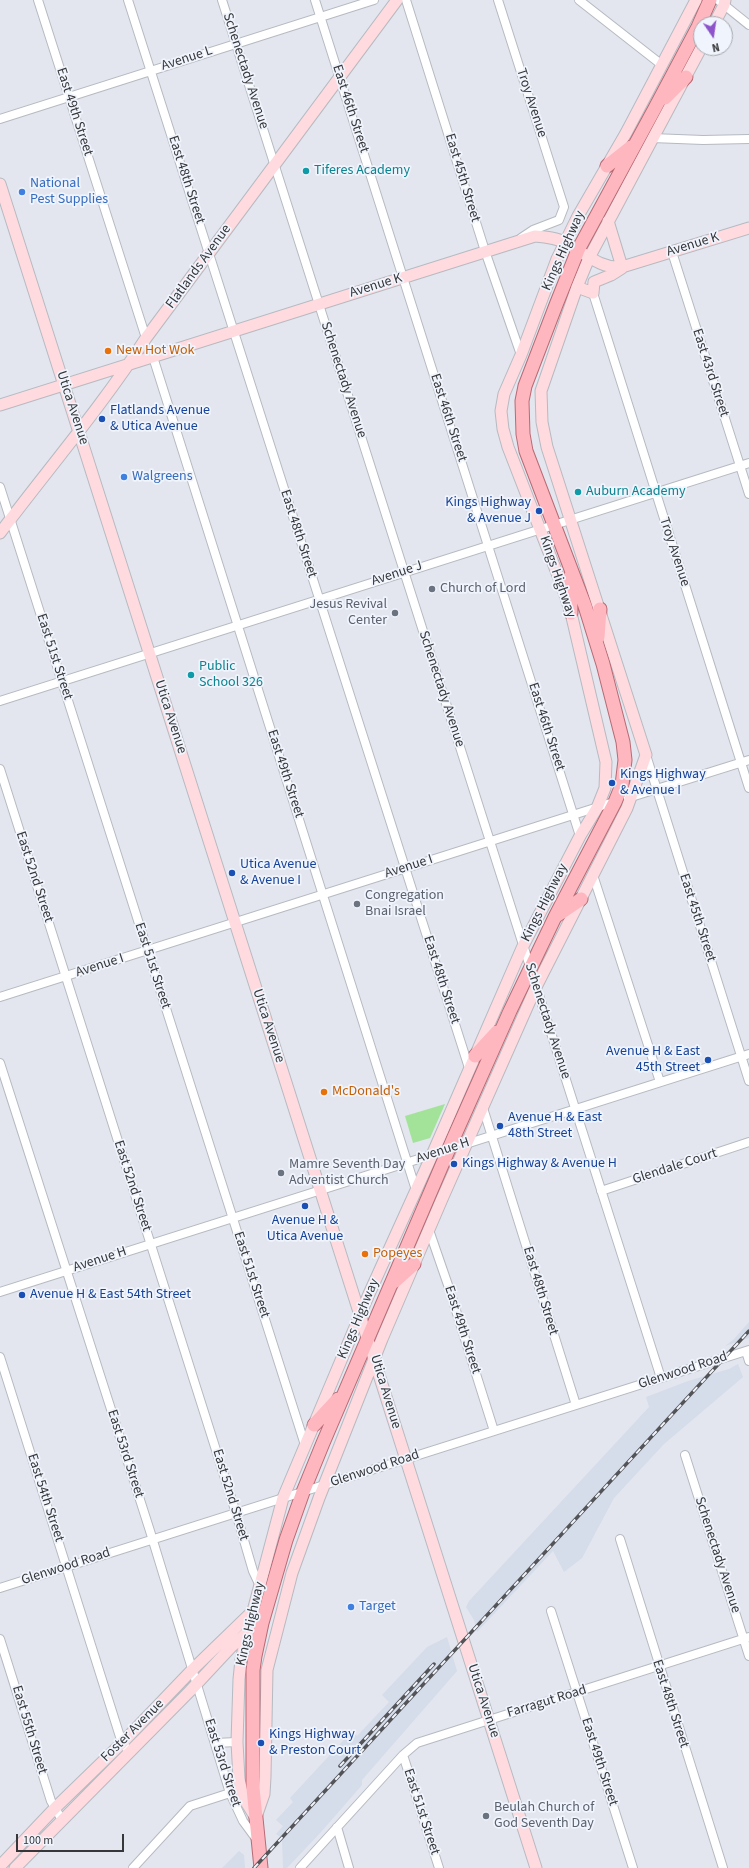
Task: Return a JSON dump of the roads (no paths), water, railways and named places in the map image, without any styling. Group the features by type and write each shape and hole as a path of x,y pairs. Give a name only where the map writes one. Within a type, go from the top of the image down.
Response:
{"main road":[{"name":"Kings Highway","path":"261,1868 253,1788 253,1670 262,1623 286,1540 303,1492 367,1338 505,1023 555,917 615,802 622,785 625,760 624,748 598,646 585,606 526,451 522,434 522,401 530,373 578,250 698,27 710,0"},
{"path":"655,108 686,77"},
{"path":"607,166 634,145"},
{"path":"570,567 571,613"},
{"path":"598,646 600,609"},
{"path":"555,917 580,899"},
{"path":"475,1056 505,1023"},
{"path":"391,1285 414,1264"},
{"path":"314,1425 345,1391"}],"street":[{"name":"East 49th Street","path":"38,0 146,338"},
{"name":"East 48th Street","path":"128,0 469,1068"},
{"name":"Schenectady Avenue","path":"222,0 661,1378"},
{"name":"East 46th Street","path":"315,0 580,836"},
{"name":"Avenue L","path":"0,119 374,0"},
{"name":"Flatlands Avenue","path":"0,533 78,430 101,403 146,338 397,0"},
{"name":"East 45th Street","path":"406,0 485,251 521,355"},
{"name":"Troy Avenue","path":"498,0 564,207 559,220 533,230 514,242"},
{"path":"580,0 662,65"},
{"name":"Kings Highway","path":"256,1818 242,1797 238,1768 237,1742 239,1679 241,1660 283,1498 360,1315 432,1155 523,946 580,836 597,808 605,788 606,762 571,613 508,447 503,429 501,411 504,394 521,355 557,259 565,242 696,0"},
{"path":"717,16 722,2 749,24"},
{"name":"Kings Highway","path":"256,1818 264,1794 267,1670 292,1573 324,1485 414,1264 536,987 632,796 646,755 548,447 542,422 541,391 577,287 589,258 697,56"},
{"path":"652,138 703,140 749,139"},
{"name":"Utica Avenue","path":"0,184 536,1868"},
{"path":"577,287 592,293 594,282 611,275 622,267 608,221"},
{"name":"Avenue K","path":"0,405 535,236 565,242 589,258 612,268 622,267 749,228"},
{"name":"East 43rd Street","path":"672,252 749,494"},
{"name":"Troy Avenue","path":"592,293 655,492 745,761 749,788"},
{"name":"East 49th Street","path":"152,358 238,625 416,1190"},
{"name":"Avenue J","path":"0,701 749,463"},
{"name":"East 51st Street","path":"0,487 305,1445"},
{"name":"East 45th Street","path":"646,755 745,1055 749,1081"},
{"name":"Avenue I","path":"0,997 745,761"},
{"name":"East 52nd Street","path":"0,770 236,1513 253,1572 268,1600"},
{"path":"593,875 660,1082"},
{"name":"Avenue H","path":"0,1292 745,1055"},
{"name":"East 53rd Street","path":"0,1063 152,1540 230,1794 243,1821 258,1841"},
{"name":"East 48th Street","path":"483,1108 576,1405"},
{"name":"Glendale Court","path":"601,1191 749,1142"},
{"name":"East 49th Street","path":"429,1230 494,1431"},
{"path":"747,1350 749,1361"},
{"name":"Glenwood Road","path":"0,1588 747,1350"},
{"name":"East 54th Street","path":"0,1356 122,1744 130,1752"},
{"name":"Schenectady Avenue","path":"685,1455 746,1638 749,1656"},
{"name":"East 48th Street","path":"620,1539 723,1868"},
{"name":"Foster Avenue","path":"0,1866 55,1808 122,1744 192,1670 253,1611 268,1600"},
{"name":"East 49th Street","path":"551,1611 633,1868"},
{"name":"Foster Avenue","path":"15,1868 197,1684 232,1646 262,1623"},
{"name":"Farragut Road","path":"300,1868 403,1755 417,1743 746,1638"},
{"name":"East 55th Street","path":"0,1639 55,1808 62,1820"},
{"path":"215,1743 237,1742"},
{"name":"East 51st Street","path":"403,1755 439,1868"},
{"path":"133,1868 190,1806 230,1794"},
{"path":"336,1827 349,1868"}],"railway":[{"path":"254,1868 749,1331"},
{"path":"340,1766 434,1664"}],"place":[{"name":"Tiferes Academy","path":"306,171"},
{"name":"National Pest Supplies","path":"22,192"},
{"name":"New Hot Wok","path":"108,351"},
{"name":"Flatlands Avenue & Utica Avenue","path":"102,419"},
{"name":"Walgreens","path":"124,477"},
{"name":"Auburn Academy","path":"578,492"},
{"name":"Kings Highway & Avenue J","path":"539,511"},
{"name":"Church of Lord","path":"432,589"},
{"name":"Jesus Revival Center","path":"395,613"},
{"name":"Public School 326","path":"191,675"},
{"name":"Kings Highway & Avenue I","path":"612,783"},
{"name":"Utica Avenue & Avenue I","path":"232,873"},
{"name":"Congregation Bnai Israel","path":"357,904"},
{"name":"Avenue H & East 45th Street","path":"708,1060"},
{"name":"McDonald's","path":"324,1092"},
{"name":"Avenue H & East 48th Street","path":"500,1126"},
{"name":"Kings Highway & Avenue H","path":"454,1164"},
{"name":"Mamre Seventh Day Adventist Church","path":"281,1173"},
{"name":"Avenue H & Utica Avenue","path":"305,1206"},
{"name":"Popeyes","path":"365,1254"},
{"name":"Avenue H & East 54th Street","path":"22,1295"},
{"name":"Target","path":"351,1607"},
{"name":"Kings Highway & Preston Court","path":"261,1743"},
{"name":"Beulah Church of God Seventh Day","path":"486,1816"}]}
